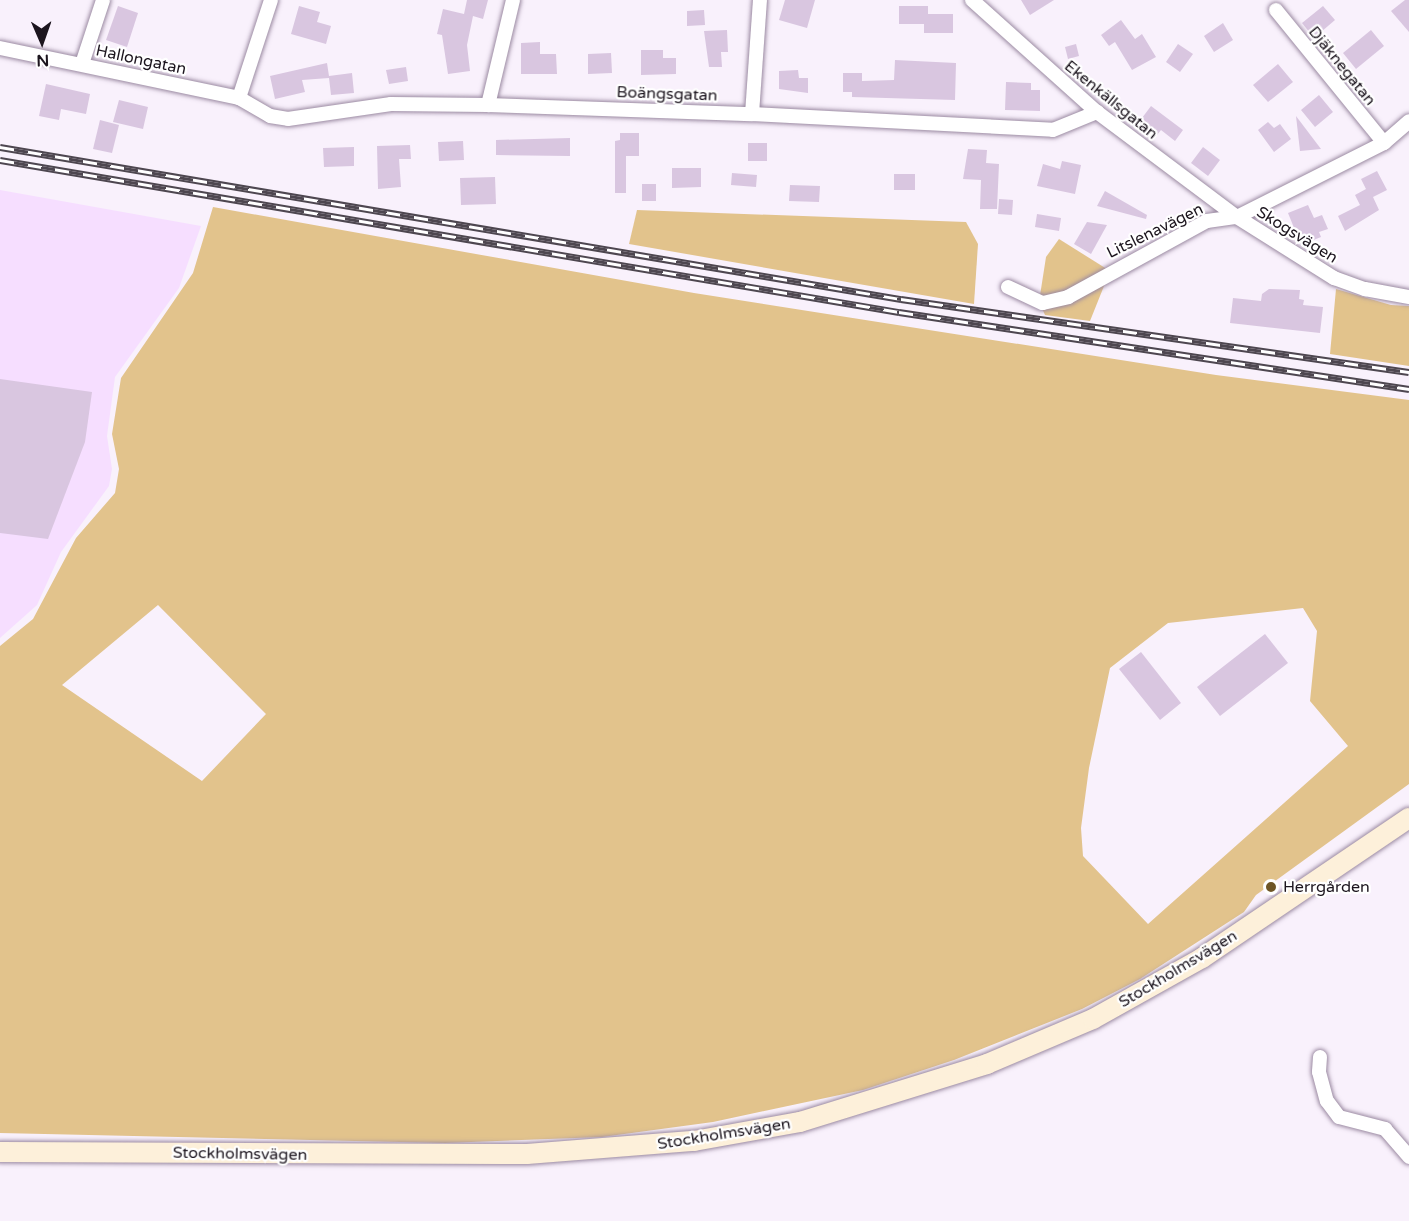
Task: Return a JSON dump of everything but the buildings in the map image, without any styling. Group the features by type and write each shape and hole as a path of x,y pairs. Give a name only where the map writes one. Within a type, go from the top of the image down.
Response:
{"main road":[{"name":"Stockholmsvägen","path":"0,1152 527,1154 672,1144 800,1122 987,1064 1093,1019 1202,958 1409,818"},
{"name":"Stockholmsvägen","path":"1378,839 1409,827"}],"street":[{"path":"82,64 104,0"},
{"path":"239,98 272,0"},
{"path":"488,105 513,0"},
{"path":"752,114 760,0"},
{"name":"Ekenkällsgatan","path":"972,0 1097,112 1237,217"},
{"name":"Djäknegatan","path":"1275,10 1384,143"},
{"name":"Hallongatan","path":"0,48 239,98"},
{"name":"Boängsgatan","path":"239,98 270,116 288,118 391,104 488,105 752,114 1053,130 1097,112"},
{"name":"Litslenavägen","path":"1008,287 1043,303 1068,297 1207,220 1237,217 1384,143 1409,122"},
{"name":"Skogsvägen","path":"1237,217 1334,278 1365,289 1409,297"},
{"path":"1320,1057 1319,1072 1327,1101 1339,1117 1385,1129 1409,1157"}],"shaded area":[{"path":"0,190 201,226 179,288 115,377 107,436 112,469 109,486 61,552 37,605 0,638"},
{"path":"213,207 694,293 1216,375 1409,400 1409,784 1256,895 1244,912 1140,979 1082,1009 954,1060 863,1090 713,1122 602,1137 445,1143 0,1133 0,646 33,619 76,538 115,493 119,469 112,434 121,378 193,273","holes":["158,605 266,714 202,781 62,685","1303,608 1317,631 1310,701 1348,746 1148,924 1083,856 1081,828 1089,768 1110,668 1168,623"]},
{"path":"637,210 966,222 978,244 974,304 629,244"},
{"path":"1059,239 1110,271 1090,321 1045,315 1039,302 1046,257"},
{"path":"1336,289 1391,305 1409,306 1409,366 1330,354"}],"railway":[{"path":"0,147 901,299 1409,372"},
{"path":"0,160 899,312 1409,389"}],"place":[{"name":"Herrgården","path":"1271,887"}]}
